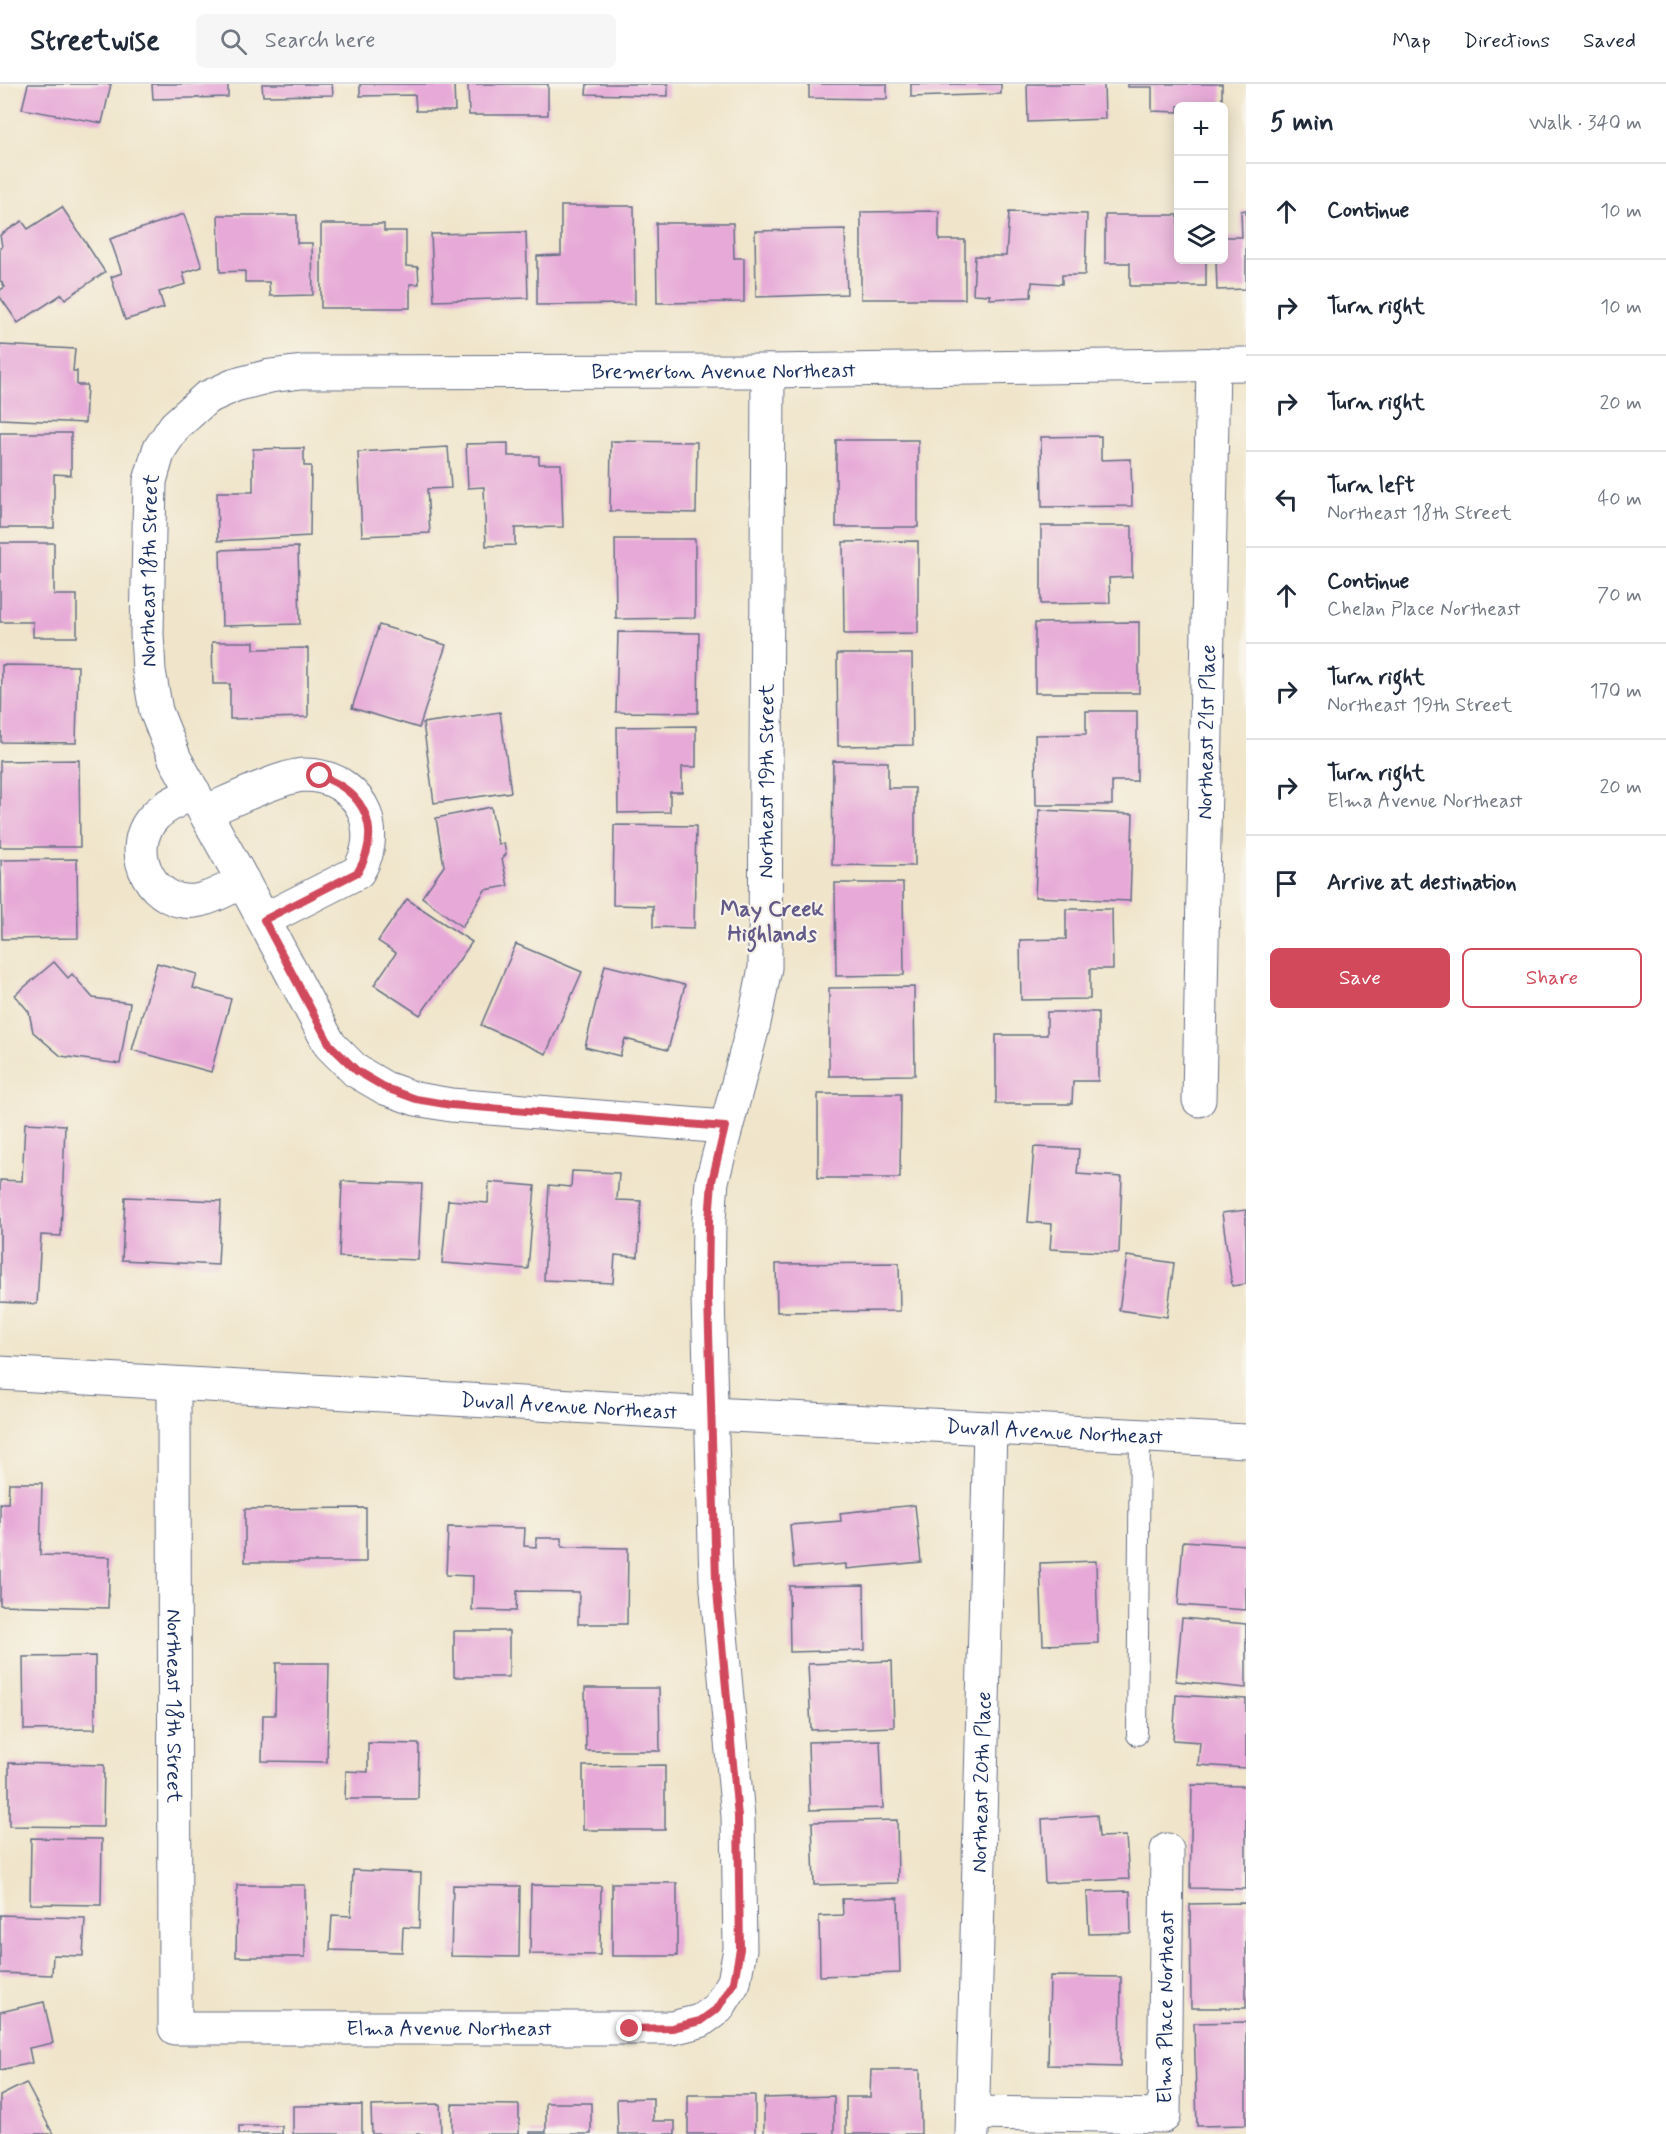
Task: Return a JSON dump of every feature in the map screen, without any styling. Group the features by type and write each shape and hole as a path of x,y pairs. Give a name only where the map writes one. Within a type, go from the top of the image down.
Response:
{"street":[{"name":"Northeast 21st Place","path":"1199,1100 1213,364"},
{"name":"Bremerton Avenue Northeast","path":"206,398 235,385 270,376 302,372 768,371 1246,364"},
{"name":"Northeast 19th Street","path":"718,2008 734,1982 740,1949 741,1895 738,1817 716,1580 708,1297 709,1220 712,1181 752,1033 765,968 768,371"},
{"name":"Northeast 18th Street","path":"206,398 175,426 159,450 150,481 147,634 149,671 156,711 175,759 330,1045 357,1071 386,1088 416,1099 451,1105 725,1127"},
{"path":"243,881 199,900 184,901 156,888 146,875 141,845 154,817 166,807 199,802 303,775 320,776 337,782 351,792 362,806 368,822 370,840 367,857 358,872 264,920"},
{"name":"Duvall Avenue Northeast","path":"0,1373 711,1414 1246,1441"},
{"name":"Northeast 18th Street","path":"174,1384 175,2028"},
{"name":"Northeast 20th Place","path":"973,2123 990,1429"},
{"name":"Elma Place Northeast","path":"973,2123 1164,2116 1167,1850"},
{"name":"Elma Avenue Northeast","path":"175,2028 672,2028 700,2021 718,2008"}],"lane":[{"path":"1137,1735 1140,1436"}],"building":[{"path":"28,84 111,84 102,123 22,109"},
{"path":"152,84 228,84 228,97 153,99"},
{"path":"262,84 332,84 333,95 263,96"},
{"path":"360,84 454,84 455,111 416,111 415,95 360,96"},
{"path":"468,84 548,84 548,115 469,115"},
{"path":"587,84 668,84 668,96 586,94"},
{"path":"809,84 887,84 887,99 809,98"},
{"path":"911,84 1001,84 1001,94 911,97"},
{"path":"1027,84 1104,84 1105,119 1028,122"},
{"path":"1128,84 1222,84 1222,102 1174,102 1174,112 1152,111 1152,87 1128,87"},
{"path":"561,206 634,206 635,304 537,305 537,256 561,255"},
{"path":"62,207 105,272 65,299 62,294 18,323 0,297 0,290 5,287 0,280 0,248 2,247 0,235 22,221 28,229"},
{"path":"1246,210 1246,289 1217,290 1216,264 1228,264 1228,237 1242,237 1241,211"},
{"path":"939,211 939,240 965,240 965,299 861,299 861,212"},
{"path":"1009,212 1087,214 1085,275 1062,275 1062,284 1032,282 1031,297 989,299 990,295 973,294 975,256 1006,256"},
{"path":"184,214 202,267 183,273 186,284 159,292 164,308 125,320 111,277 122,273 110,239"},
{"path":"218,215 297,215 297,243 312,243 313,295 270,296 269,282 245,282 245,271 220,272"},
{"path":"1105,215 1174,215 1174,264 1206,264 1206,286 1130,286 1130,263 1105,263"},
{"path":"656,223 733,223 734,258 744,258 744,302 657,303"},
{"path":"321,224 384,224 384,231 406,231 406,266 418,267 419,284 410,284 410,308 321,308"},
{"path":"845,229 847,294 756,297 755,231"},
{"path":"526,232 528,298 434,301 431,234"},
{"path":"0,345 75,349 73,371 77,371 77,385 87,385 85,423 0,419"},
{"path":"0,433 71,433 71,475 54,474 54,528 0,528"},
{"path":"1101,436 1101,460 1131,459 1132,506 1042,507 1041,437"},
{"path":"836,440 918,440 918,527 836,527"},
{"path":"611,441 697,442 696,513 610,511"},
{"path":"508,443 508,456 539,456 539,464 561,464 563,527 515,528 515,545 486,546 484,487 468,488 466,444"},
{"path":"448,447 451,488 427,489 430,533 362,536 358,452"},
{"path":"304,448 304,466 311,466 310,536 218,541 217,492 253,492 253,449"},
{"path":"1041,526 1132,526 1132,577 1109,578 1110,603 1041,604"},
{"path":"615,539 695,539 695,618 616,619"},
{"path":"918,541 918,633 844,634 843,542"},
{"path":"0,543 54,543 54,595 77,595 77,637 33,637 33,622 0,622"},
{"path":"298,547 300,624 222,626 220,550"},
{"path":"1139,622 1139,693 1035,693 1035,623"},
{"path":"379,625 446,645 419,728 352,708"},
{"path":"618,632 699,633 698,713 616,712"},
{"path":"212,642 254,642 254,649 308,648 308,717 230,719 230,684 213,684"},
{"path":"837,654 912,654 913,745 838,746"},
{"path":"2,665 78,666 76,743 1,742"},
{"path":"1086,711 1137,711 1137,781 1112,781 1112,805 1036,805 1035,735 1086,734"},
{"path":"500,712 511,792 434,803 423,723"},
{"path":"696,726 696,767 682,767 682,792 670,792 670,812 618,813 617,727"},
{"path":"79,760 80,847 0,847 0,761"},
{"path":"833,761 888,762 888,788 915,788 915,866 832,865"},
{"path":"491,807 498,844 504,843 506,854 502,859 508,886 485,890 462,927 422,897 444,866 436,818"},
{"path":"1039,810 1133,814 1130,901 1035,897"},
{"path":"614,825 696,826 694,928 653,927 653,906 613,905"},
{"path":"77,859 78,938 2,939 1,860"},
{"path":"835,883 903,883 904,975 836,976"},
{"path":"407,899 472,942 420,1015 374,985 396,953 378,941"},
{"path":"1066,909 1112,909 1113,969 1090,969 1090,999 1021,1000 1020,940 1066,939"},
{"path":"516,944 582,972 546,1054 481,1025"},
{"path":"54,962 68,978 72,974 93,998 130,1003 120,1064 61,1056 33,1032 29,1012 15,995"},
{"path":"157,963 197,974 193,988 231,999 211,1072 132,1050"},
{"path":"605,965 685,985 668,1050 625,1039 620,1056 585,1047"},
{"path":"914,987 915,1075 829,1076 829,988"},
{"path":"1047,1012 1098,1012 1098,1081 1073,1081 1072,1104 996,1104 996,1035 1047,1035"},
{"path":"818,1094 901,1094 900,1178 818,1178"},
{"path":"25,1123 65,1125 61,1236 41,1235 37,1304 0,1302 0,1180 22,1181"},
{"path":"1034,1147 1079,1149 1077,1174 1122,1177 1119,1253 1050,1249 1052,1224 1028,1222"},
{"path":"572,1171 619,1173 617,1200 641,1201 638,1257 615,1255 613,1283 544,1280 549,1185 571,1187"},
{"path":"342,1181 422,1184 418,1260 339,1257"},
{"path":"489,1182 535,1186 528,1269 442,1263 448,1200 488,1203"},
{"path":"125,1197 221,1201 218,1265 122,1260"},
{"path":"1246,1210 1246,1284 1232,1286 1222,1213"},
{"path":"1127,1256 1174,1263 1167,1317 1119,1310"},
{"path":"899,1263 900,1311 777,1312 776,1264"},
{"path":"9,1483 42,1483 40,1555 110,1557 108,1608 0,1605 0,1503 8,1503"},
{"path":"915,1505 921,1562 846,1569 846,1564 794,1568 790,1525 841,1521 840,1513"},
{"path":"366,1508 366,1562 245,1562 245,1509"},
{"path":"448,1527 525,1528 524,1546 536,1547 536,1538 562,1538 562,1547 628,1548 627,1624 578,1624 579,1592 517,1591 516,1611 472,1610 473,1576 446,1575"},
{"path":"1183,1541 1246,1545 1246,1610 1178,1605"},
{"path":"1096,1561 1098,1643 1043,1645 1040,1563"},
{"path":"864,1585 865,1650 790,1652 789,1586"},
{"path":"1182,1618 1246,1624 1246,1688 1176,1681"},
{"path":"454,1631 509,1631 509,1677 454,1677"},
{"path":"95,1656 95,1729 24,1730 23,1657"},
{"path":"892,1661 894,1727 811,1730 808,1664"},
{"path":"276,1663 329,1663 327,1762 262,1761 263,1715 275,1715"},
{"path":"585,1688 659,1688 660,1751 586,1751"},
{"path":"1176,1695 1246,1699 1246,1768 1198,1765 1200,1742 1173,1740"},
{"path":"880,1740 883,1808 810,1810 808,1742"},
{"path":"368,1743 419,1744 418,1799 345,1799 346,1771 368,1772"},
{"path":"9,1763 104,1765 103,1827 9,1826"},
{"path":"665,1765 665,1830 583,1830 583,1766"},
{"path":"1192,1785 1246,1786 1246,1889 1190,1888"},
{"path":"1097,1815 1099,1837 1126,1836 1129,1879 1045,1883 1042,1819"},
{"path":"897,1820 898,1883 814,1885 812,1822"},
{"path":"31,1838 102,1839 101,1905 30,1904"},
{"path":"353,1870 421,1873 419,1928 403,1927 402,1952 330,1950 332,1915 351,1916"},
{"path":"612,1883 677,1883 677,1956 612,1956"},
{"path":"237,1885 305,1885 305,1957 236,1957"},
{"path":"453,1885 520,1886 519,1957 451,1956"},
{"path":"531,1885 601,1886 600,1955 530,1954"},
{"path":"1130,1891 1131,1933 1089,1934 1087,1892"},
{"path":"898,1898 900,1973 820,1976 819,1916 843,1915 842,1899"},
{"path":"1246,1903 1246,2008 1191,2008 1190,1904"},
{"path":"0,1915 85,1918 83,1956 53,1955 52,1975 0,1973"},
{"path":"1050,1976 1121,1977 1120,2067 1048,2065"},
{"path":"44,2002 53,2043 29,2048 32,2063 0,2070 0,2012"},
{"path":"1246,2022 1246,2125 1197,2126 1194,2023"},
{"path":"871,2070 920,2070 921,2134 846,2134 846,2097 870,2097"},
{"path":"26,2083 53,2134 0,2134 0,2096"},
{"path":"688,2095 755,2095 755,2134 688,2134"},
{"path":"834,2096 834,2134 764,2134 764,2098"},
{"path":"653,2098 653,2121 675,2121 675,2134 618,2134 617,2099"},
{"path":"546,2103 591,2103 591,2134 530,2134 530,2132 546,2132"},
{"path":"440,2104 441,2134 372,2134 371,2106"},
{"path":"452,2104 519,2105 519,2134 452,2134"},
{"path":"362,2105 362,2134 293,2134 293,2106"},
{"path":"239,2126 282,2126 282,2134 239,2134"}],"district":[{"name":"May Creek Highlands","path":"772,920"}],"route":[{"path":"320,776 337,782 351,792 362,806 368,822 370,840 367,857 358,872 264,920 330,1045 357,1071 386,1088 416,1099 451,1105 725,1127 712,1181 708,1297 712,1506 716,1580 738,1817 741,1895 740,1949 734,1982 718,2008 700,2021 672,2028 630,2029"}]}
